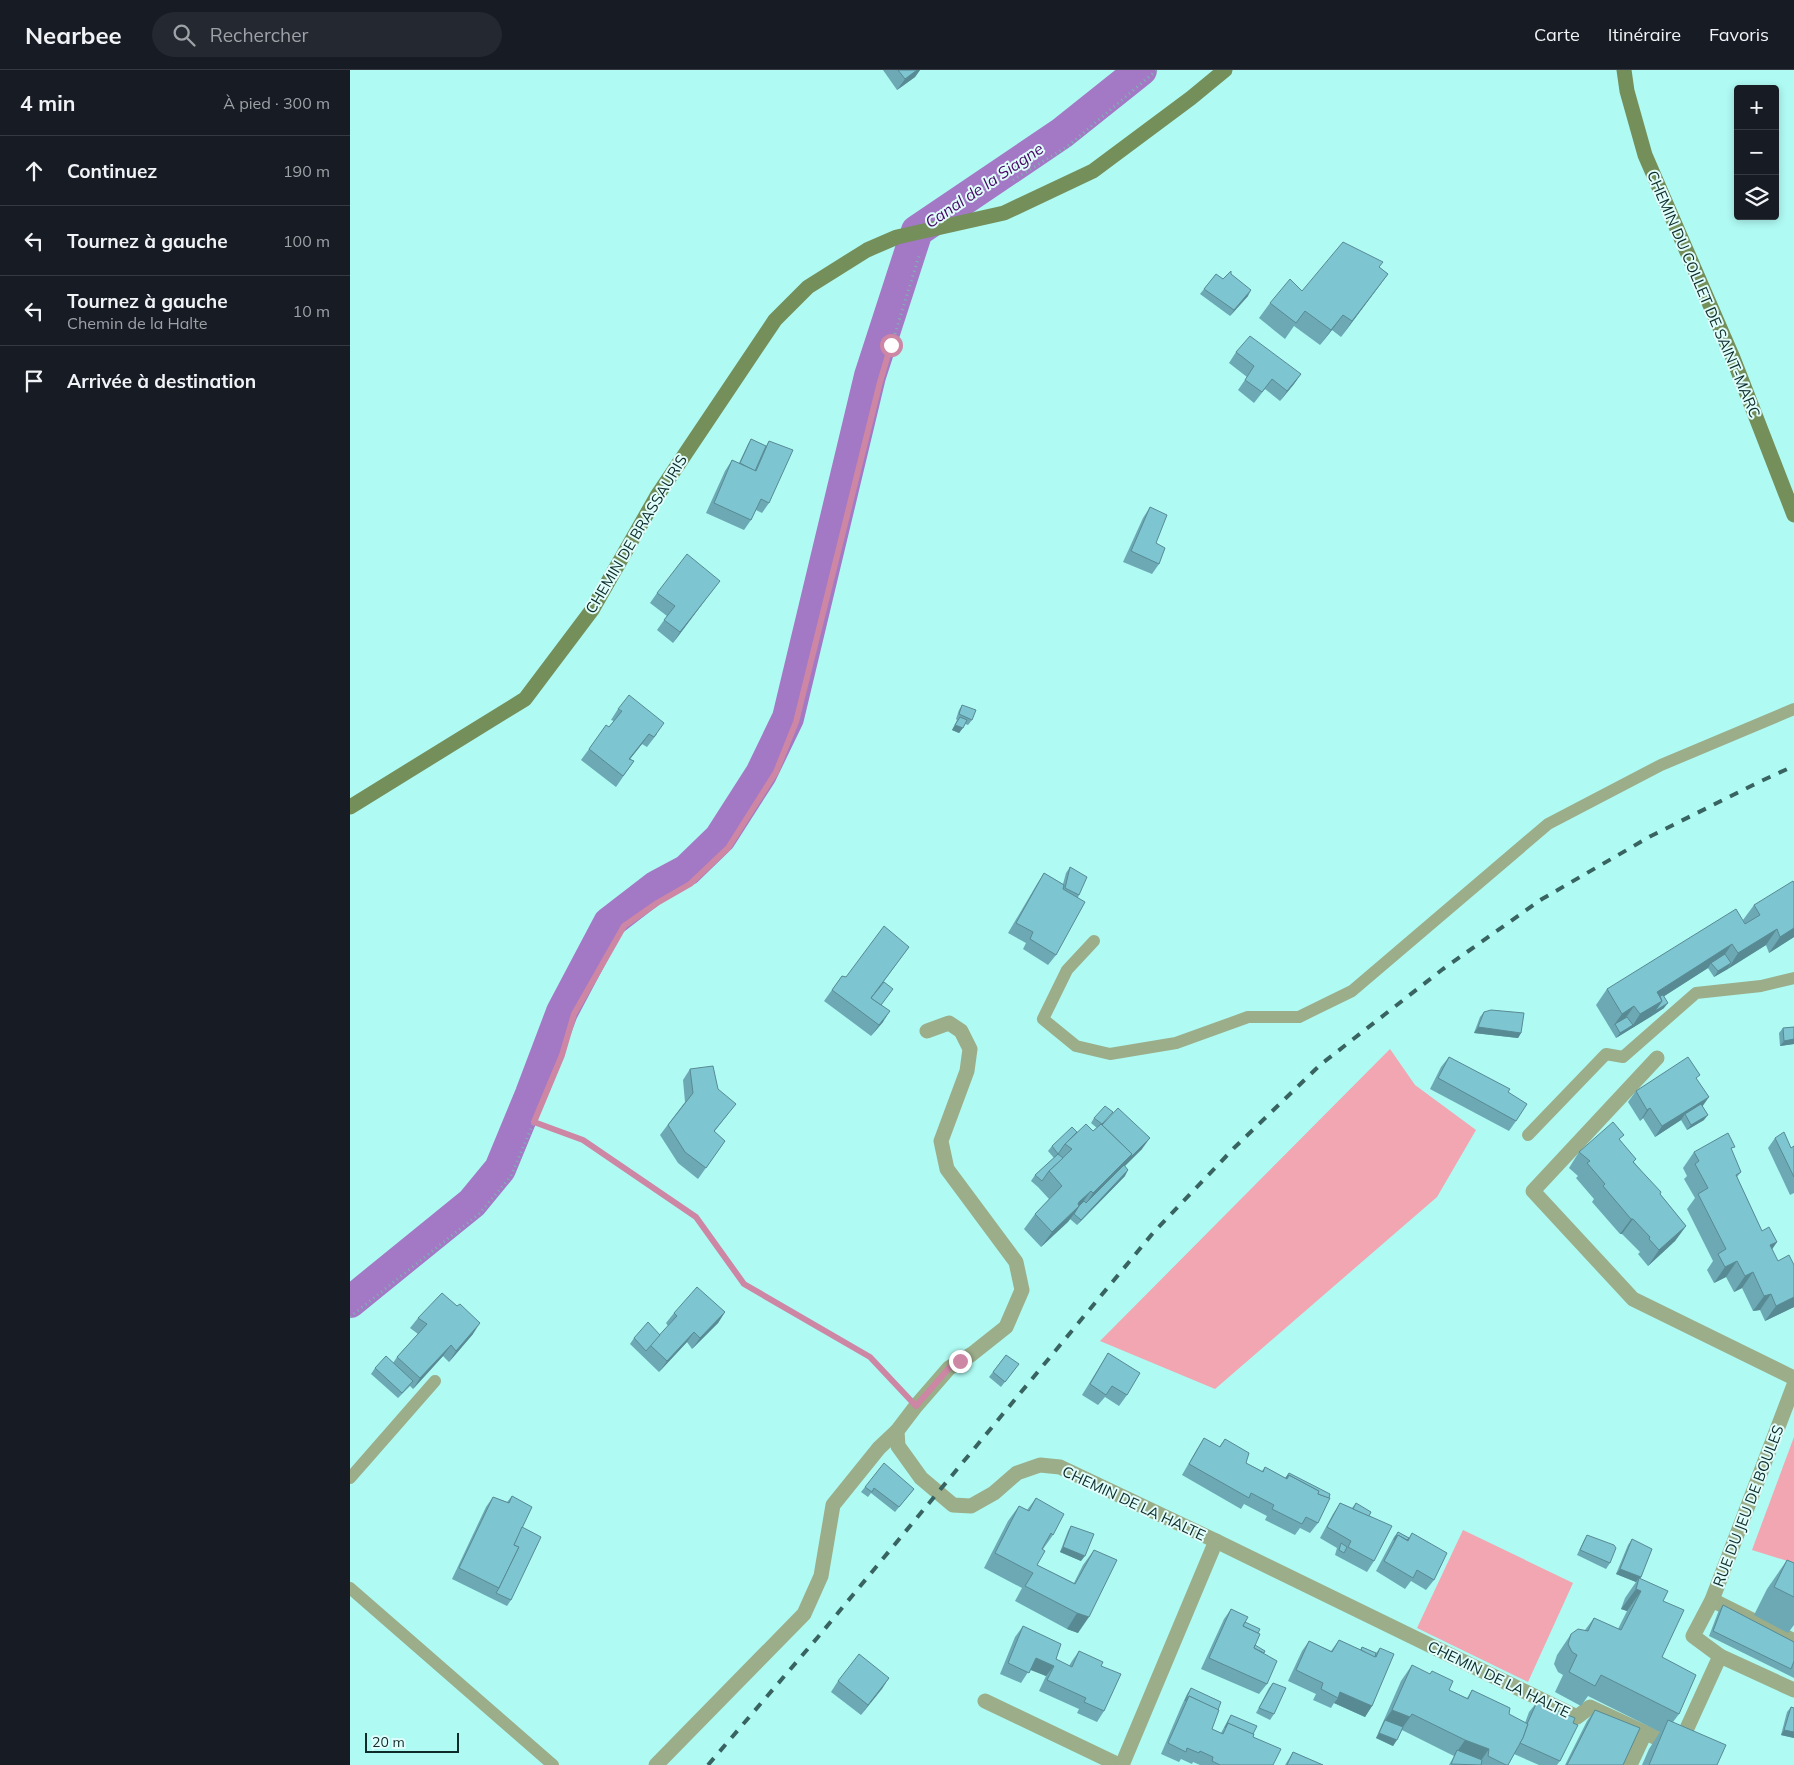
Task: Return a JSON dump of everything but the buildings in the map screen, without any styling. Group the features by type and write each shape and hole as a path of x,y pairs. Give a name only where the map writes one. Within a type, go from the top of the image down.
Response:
{"street":[{"name":"CHEMIN DE BRASSAURIS","path":"350,807 525,699 592,610 657,496 775,320 808,287 867,250 897,237 1004,213 1093,171 1191,98 1225,70"},
{"name":"CHEMIN DU COLLET DE SAINT-MARC","path":"1624,70 1627,91 1645,155 1733,358 1794,515"},
{"path":"656,1765 804,1614 822,1576 834,1505 879,1448 897,1431 949,1368 972,1354 1006,1327 1022,1290 1016,1262 947,1168 945,1159 941,1140 967,1071 970,1049 961,1031 949,1023 927,1031"},
{"path":"1657,1058 1533,1191 1633,1299 1794,1378"},
{"name":"RUE DU JEU DE BOULES","path":"1720,1656 1693,1636 1712,1600 1794,1385"},
{"name":"CHEMIN DE LA HALTE","path":"897,1431 898,1446 921,1478 953,1505 971,1506 994,1493 1017,1473 1040,1465 1060,1467 1216,1541 1577,1718 1590,1707 1682,1750 1720,1656"},
{"path":"985,1701 1121,1765 1216,1541"},
{"name":"RUE DU JEU DE BOULES","path":"1712,1600 1794,1641"},
{"path":"1720,1656 1794,1690"},
{"path":"1630,1765 1644,1733"}],"lane":[{"path":"1094,942 1067,970 1044,1019 1076,1046 1110,1054 1176,1043 1248,1017 1299,1017 1352,991 1548,824 1661,765 1794,709"},
{"path":"1528,1135 1606,1054 1623,1057 1696,993 1761,986 1794,978"},
{"path":"350,1478 435,1381"},
{"path":"350,1588 553,1765"}],"path":[{"path":"1010,182 1068,146 1157,70"},
{"path":"350,1317 480,1213 511,1176 562,1055 574,1014 624,926 657,903 690,884 728,848 776,772 796,722 880,382 919,254 935,229"},
{"path":"534,1122 583,1140 696,1217 744,1284 870,1357 916,1406"}],"shaded area":[{"path":"1390,1049 1415,1085 1476,1130 1437,1197 1215,1389 1100,1341"},
{"path":"1794,1437 1794,1563 1752,1550"},
{"path":"1463,1530 1573,1583 1528,1682 1417,1628"}],"waterway":[{"name":"Canal de la Siagne","path":"350,1302 472,1203 500,1169 562,1012 609,923 657,886 687,870 720,838 761,774 788,718 870,376 917,231 1062,133 1141,70"}],"railway":[{"path":"708,1765 818,1637 1153,1233 1234,1148 1320,1065 1443,969 1542,899 1651,836 1794,766"}],"route":[{"path":"891,345 880,382 796,722 776,772 728,848 690,884 657,903 624,926 574,1014 562,1055 534,1122 583,1140 696,1217 744,1284 870,1357 916,1406 949,1368 960,1361"}]}
